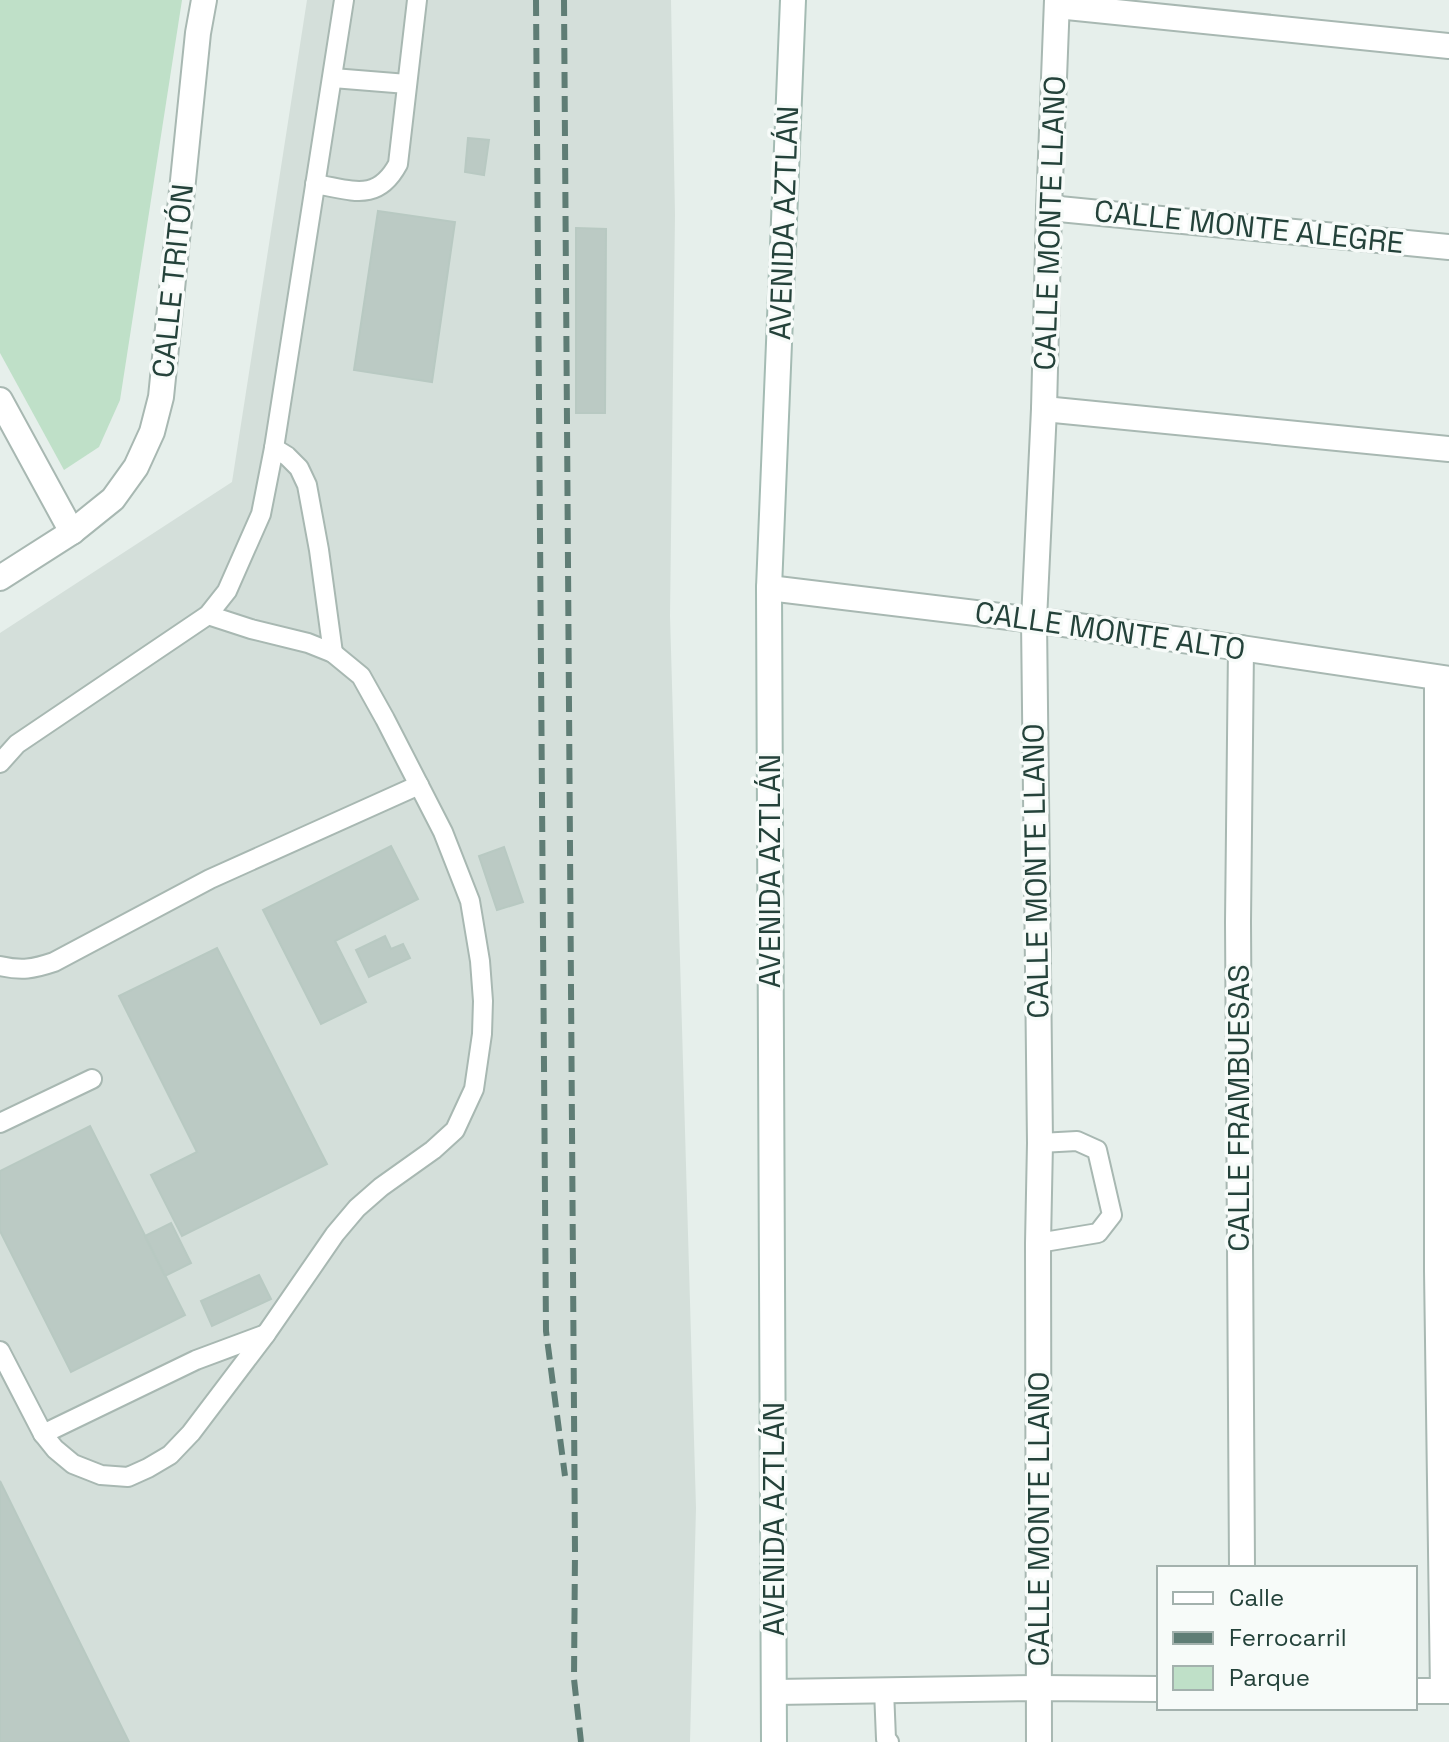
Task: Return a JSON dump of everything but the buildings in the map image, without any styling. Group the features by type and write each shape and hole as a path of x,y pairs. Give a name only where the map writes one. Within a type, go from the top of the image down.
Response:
{"street":[{"name":"CALLE TRITÓN","path":"0,578 72,532 113,499 136,467 152,432 161,397 198,33 204,0"},
{"name":"AVENIDA AZTLÁN","path":"774,1742 769,588 793,0"},
{"path":"1057,3 1449,46"},
{"name":"CALLE MONTE LLANO","path":"1039,1742 1040,1143 1034,620 1057,3"},
{"name":"CALLE MONTE ALEGRE","path":"1049,208 1449,247"},
{"path":"0,400 72,532"},
{"path":"1044,409 1449,449"},
{"name":"CALLE MONTE ALTO","path":"769,588 1034,620 1443,679"},
{"name":"CALLE FRAMBUESAS","path":"1241,648 1238,954 1242,1566"},
{"path":"1417,1691 1446,1691 1443,679"},
{"path":"775,1692 1157,1689"}],"lane":[{"path":"0,763 17,744 208,615 227,591 261,514 344,0"},
{"path":"315,184 364,192 377,189 390,179 398,164 417,0"},
{"path":"333,78 407,84"},
{"path":"274,448 299,468 307,485 333,653"},
{"path":"0,1351 43,1434 73,1464 101,1475 128,1477 148,1468 170,1455 191,1433 357,1208 455,1130 474,1089 483,1001 470,901 443,832 361,676 333,653 308,643 208,615"},
{"path":"0,966 35,969 54,962 210,879 419,785"},
{"path":"0,1123 92,1079"},
{"path":"1038,1243 1098,1233 1112,1215 1097,1150 1077,1141 1040,1143"},
{"path":"43,1434 196,1360 266,1334"},
{"path":"884,1690 886,1739 889,1742"}],"shaded area":[{"path":"307,0 671,0 675,215 670,616 696,1508 690,1742 0,1742 0,633 232,482"}],"green space":[{"path":"0,0 182,0 120,400 99,447 64,470 0,353"}],"railway":[{"path":"536,0 546,1331 565,1476"},
{"path":"564,0 574,1679 581,1742"}]}
